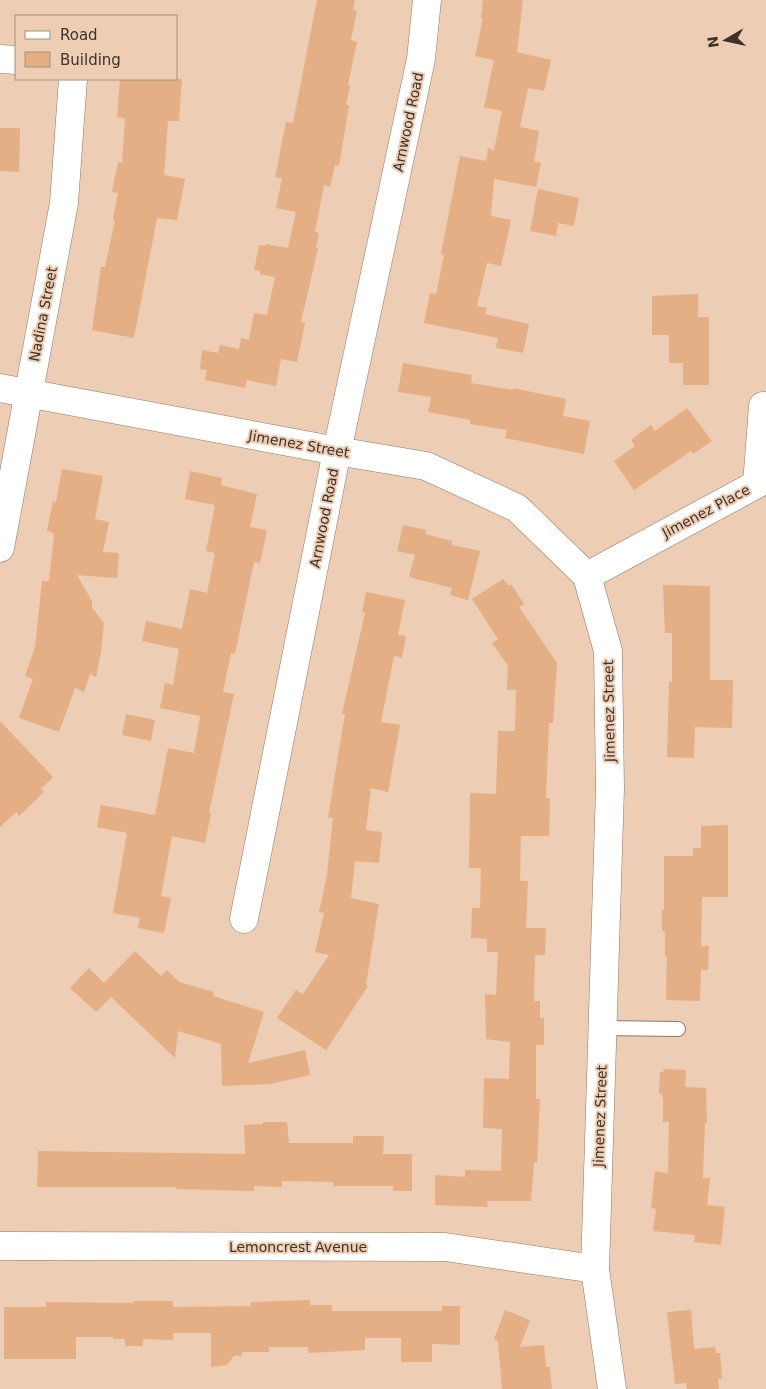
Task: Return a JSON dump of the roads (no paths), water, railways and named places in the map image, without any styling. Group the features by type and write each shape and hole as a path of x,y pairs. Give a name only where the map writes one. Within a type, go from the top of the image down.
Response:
{"street":[{"name":"Arnwood Road","path":"244,919 337,451 421,59 427,0"},
{"path":"0,59 15,60"},
{"name":"Nadina Street","path":"0,548 64,203 73,80"},
{"name":"Jimenez Street","path":"0,388 27,395 426,466 517,508 587,576 608,651 610,788 595,1269 612,1389"},
{"name":"Jimenez Place","path":"587,576 757,484 764,406"},
{"name":"Lemoncrest Avenue","path":"0,1246 445,1247 595,1269"}],"lane":[{"path":"602,1028 678,1029"}]}
